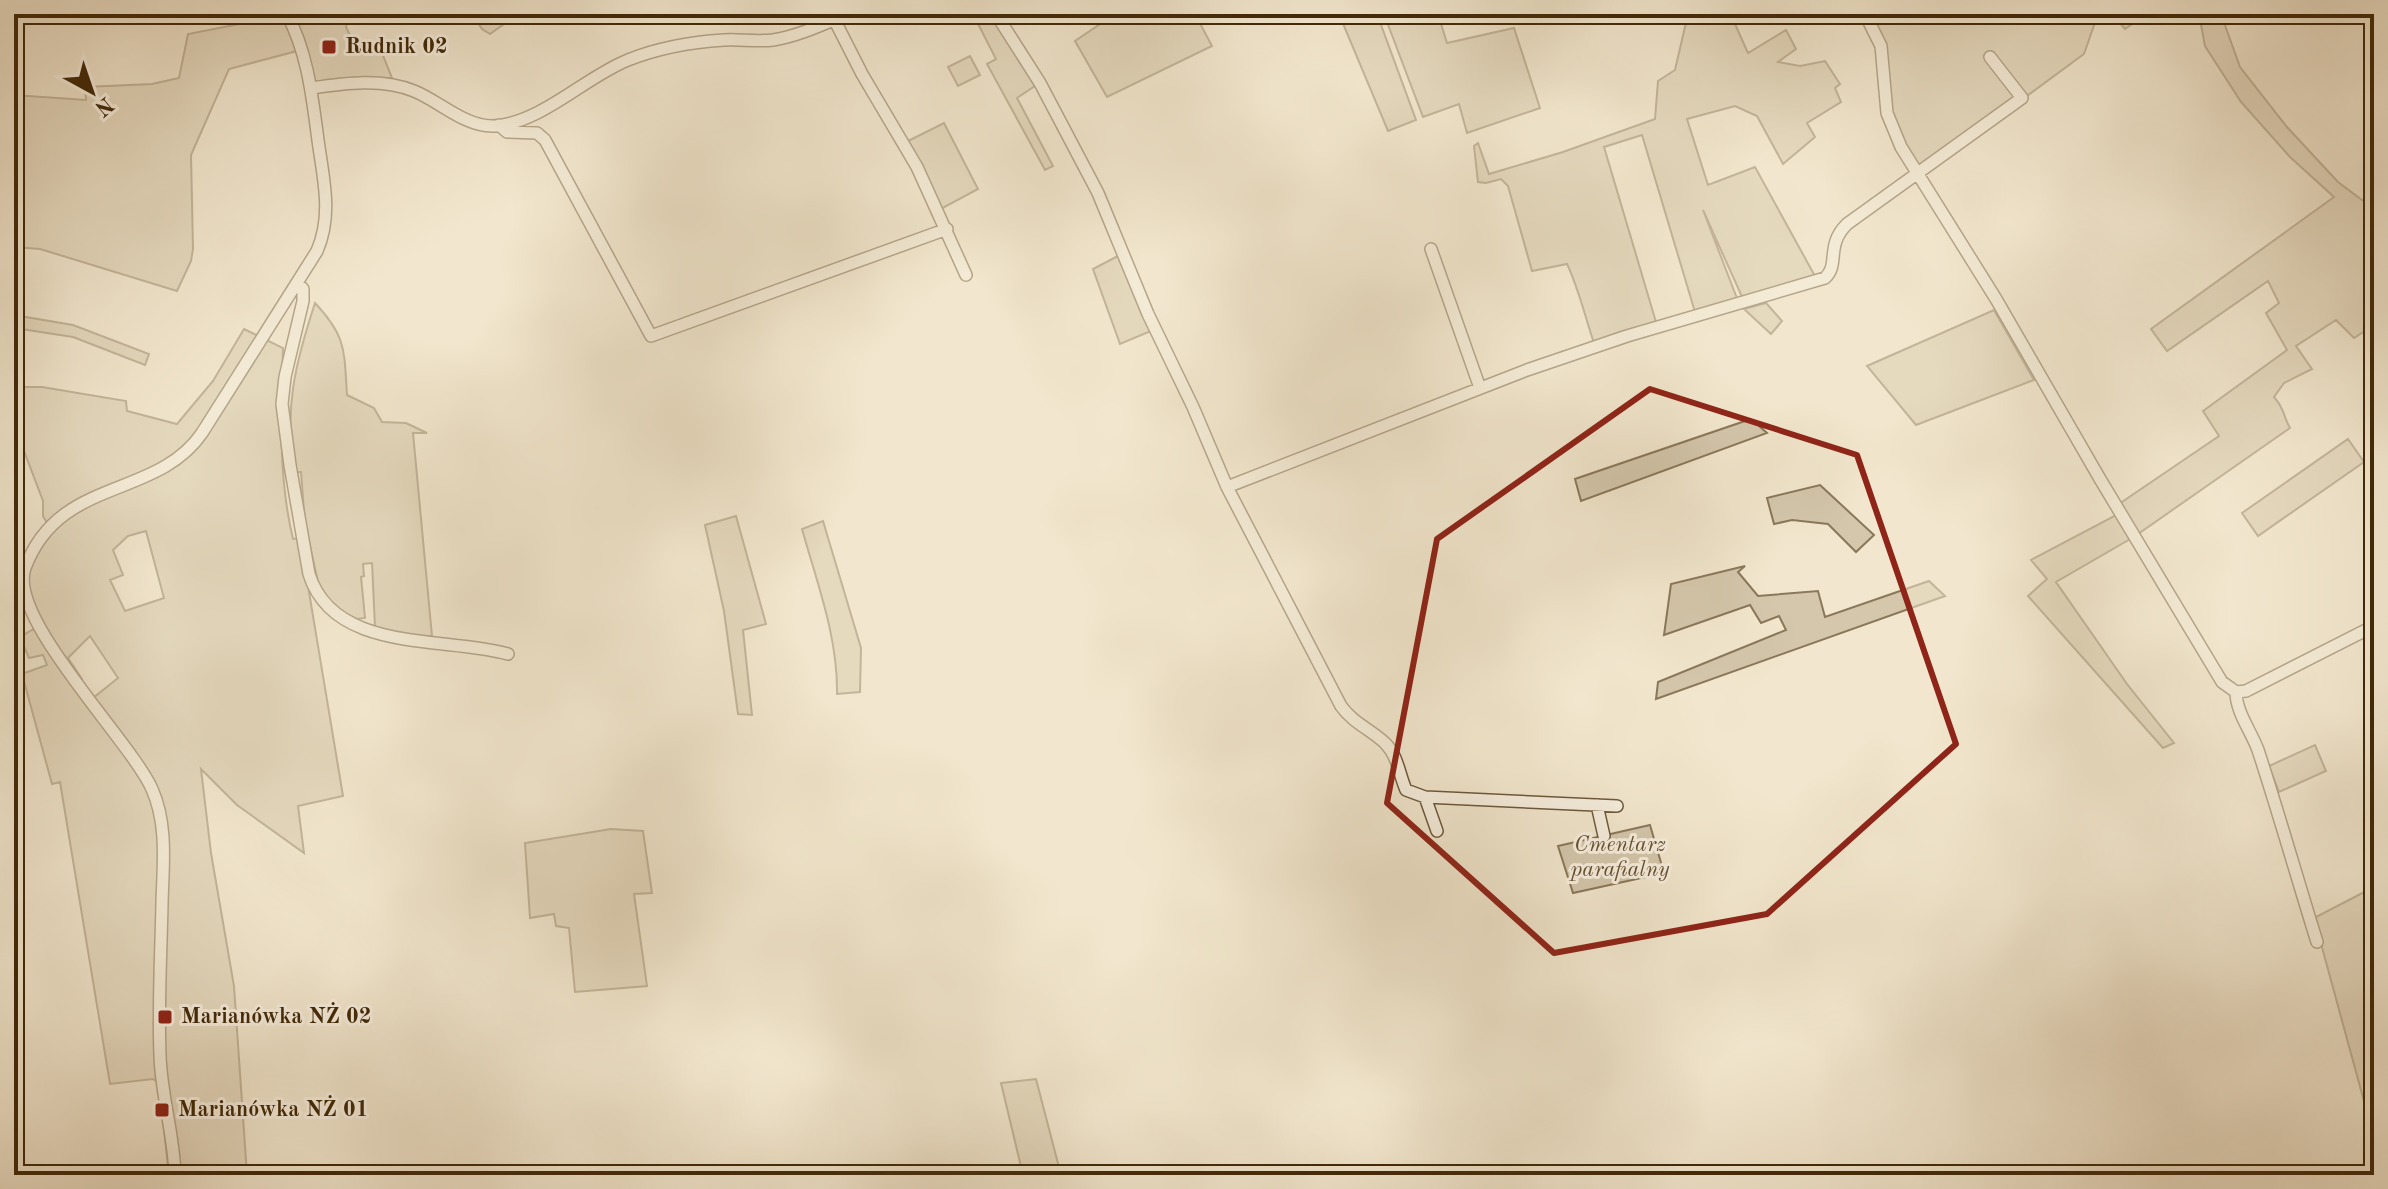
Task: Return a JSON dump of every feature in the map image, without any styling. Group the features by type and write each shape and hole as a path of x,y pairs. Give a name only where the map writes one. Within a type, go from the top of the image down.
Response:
{"street":[{"path":"175,1175 160,1060 163,851 158,804 141,769 79,686 32,613 24,597 23,578 26,565 36,548 71,508 168,466 188,452 317,251 326,218 312,88 302,47 287,14"},
{"path":"312,88 367,83 394,85 419,93 475,123 499,125 533,114 607,70 648,53 714,41 775,39 848,14"},
{"path":"996,14 1040,83 1098,193 1142,301 1227,487 1341,706 1352,720 1388,747 1406,790 1425,797 1617,806"},
{"path":"1865,14 1882,52 1889,118 1917,174 1996,299 2225,685 2236,692 2257,686 2374,626"},
{"path":"834,19 858,67 912,157 966,275"},
{"path":"1227,487 1480,388 1627,336 1821,280 1832,270 1834,242 1844,227 2022,98 1990,57"},
{"path":"499,125 507,132 537,133 545,140 651,336 947,229"},
{"path":"1431,249 1480,388"},
{"path":"297,283 303,289 303,301 285,377 283,419 309,574 319,597 349,620 384,635 508,654"},
{"path":"2236,692 2237,703 2254,739 2270,787 2317,942"},
{"path":"1425,797 1437,831"},
{"path":"1597,805 1604,836"}],"highlighted area":[{"path":"1650,389 1857,455 1956,744 1767,914 1554,953 1387,803 1437,539"}],"green space":[{"path":"258,14 392,14 381,18 353,18 348,20 346,27 352,40 380,48 392,78 351,78 308,84 297,51 229,69 191,155 193,249 191,261 177,291 40,249 14,247 14,95 86,100 85,87 152,84 179,78 188,34 260,20"},
{"path":"472,14 518,14 490,34 482,29"},
{"path":"973,14 985,14 1001,29 1035,86 1017,98 1053,166 1045,170 987,64 996,59"},
{"path":"1115,14 1195,14 1212,46 1107,97 1075,41"},
{"path":"1339,14 1377,14 1416,120 1388,131"},
{"path":"1384,14 1438,14 1447,43 1514,28 1540,108 1467,133 1459,104 1423,117"},
{"path":"1688,14 1736,14 1739,21 1735,24 1748,53 1786,30 1796,49 1778,62 1800,66 1825,61 1840,84 1835,88 1841,102 1807,123 1815,137 1783,164 1757,116 1735,106 1687,119 1708,185 1755,167 1816,278 1743,299 1703,210 1738,301 1695,312 1642,135 1604,147 1656,322 1594,343 1567,264 1532,271 1508,186 1501,179 1478,182 1474,146 1478,143 1489,174 1655,119 1658,81 1675,70"},
{"path":"1881,14 2098,14 2084,54 1922,173 1892,117 1873,20"},
{"path":"2112,14 2147,14 2125,29"},
{"path":"2199,14 2221,14 2240,67 2287,127 2338,182 2374,209 2374,325 2354,338 2336,320 2296,346 2312,369 2284,383 2274,397 2290,428 2138,534 2119,504 2219,436 2203,411 2287,350 2266,313 2279,303 2268,281 2167,351 2151,329 2334,197 2290,157 2241,102 2205,46"},
{"path":"970,56 980,75 958,86 948,67"},
{"path":"944,123 978,189 941,209 906,142"},
{"path":"1118,256 1151,331 1120,344 1093,269"},
{"path":"315,303 333,326 342,345 347,395 374,408 382,422 406,423 427,433 413,433 432,636 401,636 375,627 372,563 363,564 364,576 361,577 365,618 357,619 341,612 321,595 305,524 301,472 295,472 290,428 297,366"},
{"path":"1766,303 1782,321 1771,334 1744,309"},
{"path":"1994,310 2034,380 1916,425 1867,366"},
{"path":"14,315 73,325 149,354 145,365 73,337 14,328"},
{"path":"244,329 283,348 282,444 288,516 293,539 300,538 343,796 298,806 304,853 237,805 201,769 211,853 234,986 247,1175 169,1175 159,1083 153,1079 110,1084 60,782 52,784 22,674 47,665 43,655 29,658 20,637 37,627 16,582 14,532 22,557 47,523 43,516 43,501 24,451 14,452 14,387 42,387 126,401 127,411 177,424 213,381","holes":["146,531 164,598 125,611 110,580 123,575 113,550 128,536","90,636 118,678 88,702 76,684 82,679 68,658"]},
{"path":"1751,419 1767,433 1581,501 1575,479"},
{"path":"2348,439 2364,462 2258,536 2242,513"},
{"path":"1820,485 1874,535 1856,552 1828,524 1792,520 1774,524 1767,498"},
{"path":"2118,514 2132,538 2056,582 2127,684 2174,743 2163,748 2028,596 2047,579 2031,560"},
{"path":"736,516 766,624 743,630 752,715 738,714 724,611 705,525"},
{"path":"823,521 861,648 860,692 837,694 830,631 802,529"},
{"path":"1745,566 1738,572 1758,596 1818,591 1825,617 1929,581 1945,596 1656,699 1658,682 1786,630 1779,616 1761,623 1750,605 1664,635 1671,584"},
{"path":"2315,745 2326,771 2279,792 2269,766"},
{"name":"Cmentarz parafialny","path":"1650,825 1664,873 1573,893 1558,846"},
{"path":"611,829 643,831 652,893 634,894 647,986 575,992 569,928 556,926 554,914 530,918 525,843"},
{"path":"2374,887 2374,1138 2314,918"},
{"path":"1036,1079 1061,1175 1023,1175 1001,1083"}],"place":[{"name":"Rudnik 02","path":"329,47"},
{"name":"Marianówka NŻ 02","path":"165,1017"},
{"name":"Marianówka NŻ 01","path":"162,1110"}]}
